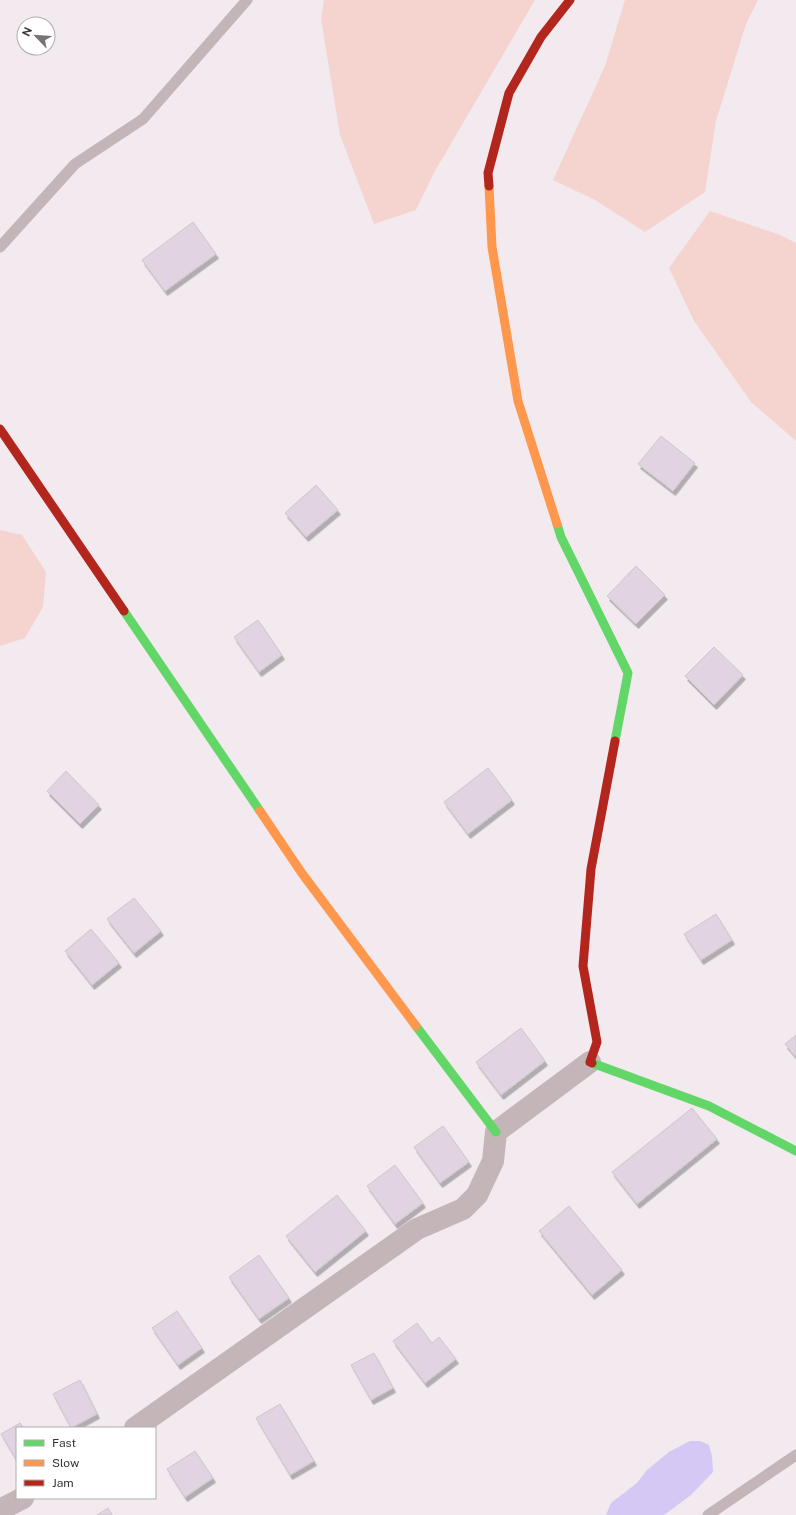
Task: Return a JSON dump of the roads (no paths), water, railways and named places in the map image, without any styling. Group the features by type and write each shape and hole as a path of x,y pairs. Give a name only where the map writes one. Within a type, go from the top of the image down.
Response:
{"street":[{"path":"496,1132 590,1062 597,1042 583,966 591,869 628,673 561,537 518,401 492,246 488,173 509,94 540,37 570,0"},
{"path":"0,429 301,872 496,1132 493,1161 477,1195 463,1209 417,1229 136,1427"},
{"path":"590,1062 709,1106 796,1151"},
{"path":"0,1510 21,1499"}],"lane":[{"path":"0,247 75,164 144,119 247,0"},
{"path":"708,1515 796,1455"}]}
